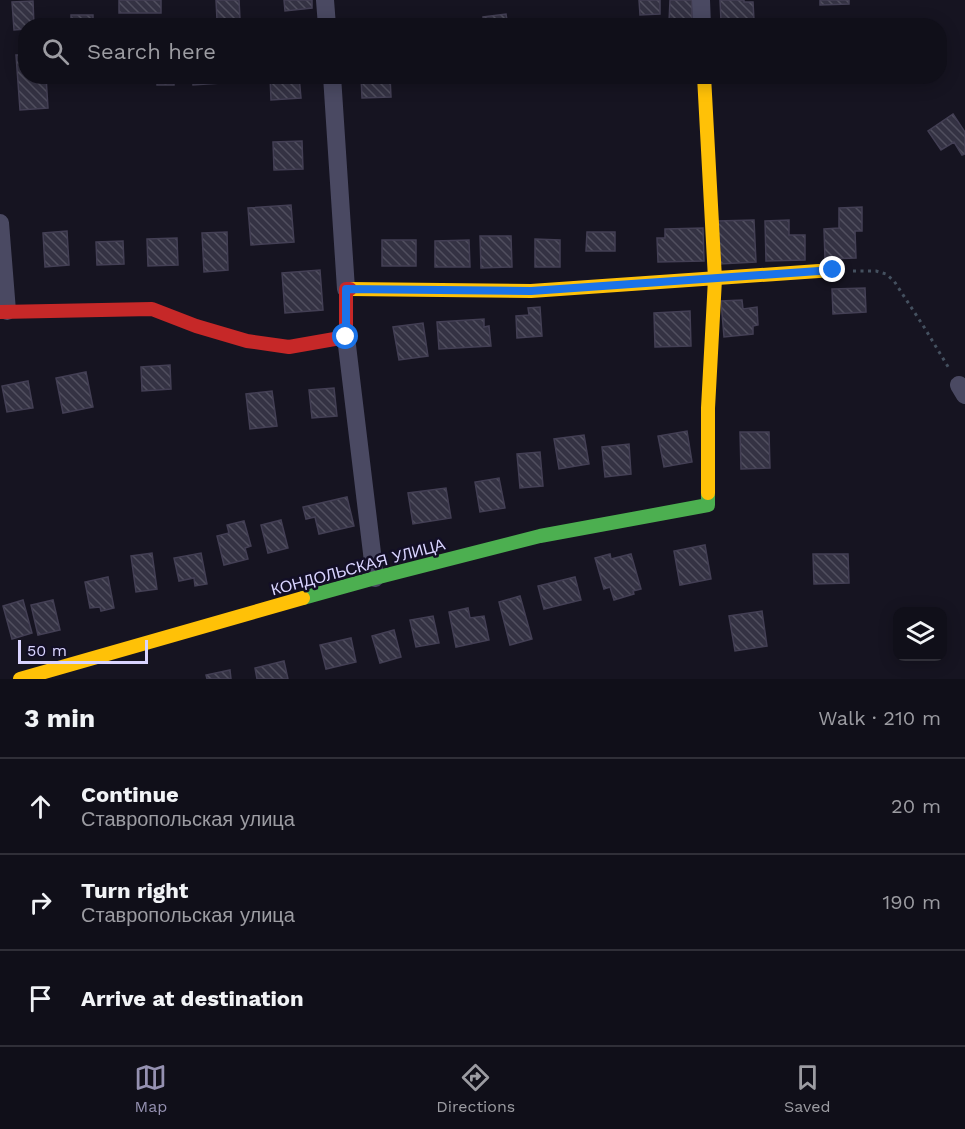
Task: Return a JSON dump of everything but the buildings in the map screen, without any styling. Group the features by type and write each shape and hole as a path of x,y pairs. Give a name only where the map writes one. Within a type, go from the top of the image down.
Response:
{"street":[{"path":"325,0 326,18"},
{"path":"701,0 702,18"},
{"path":"333,84 346,289 346,337 375,578"},
{"path":"704,84 715,279"},
{"path":"0,223 4,312 152,309 196,326 247,341 289,347 346,337"},
{"path":"346,289 531,291 833,270"},
{"name":"КОНДОЛЬСКАЯ УЛИЦА","path":"20,679 375,578 540,536 708,505 708,408 715,279"}],"path":[{"path":"833,270 876,271 886,274 894,281 962,390"}],"traffic: fast":[{"path":"303,598 540,536 708,505 708,493"}],"traffic: slow":[{"path":"704,84 715,279 708,408 708,493"},
{"path":"350,289 531,291 833,270"},
{"path":"20,679 303,598"}],"traffic: jam":[{"path":"0,312 152,309 196,326 247,341 289,347 346,337 346,289 350,289"}],"route":[{"path":"346,337 346,289 531,291 833,270"}]}
